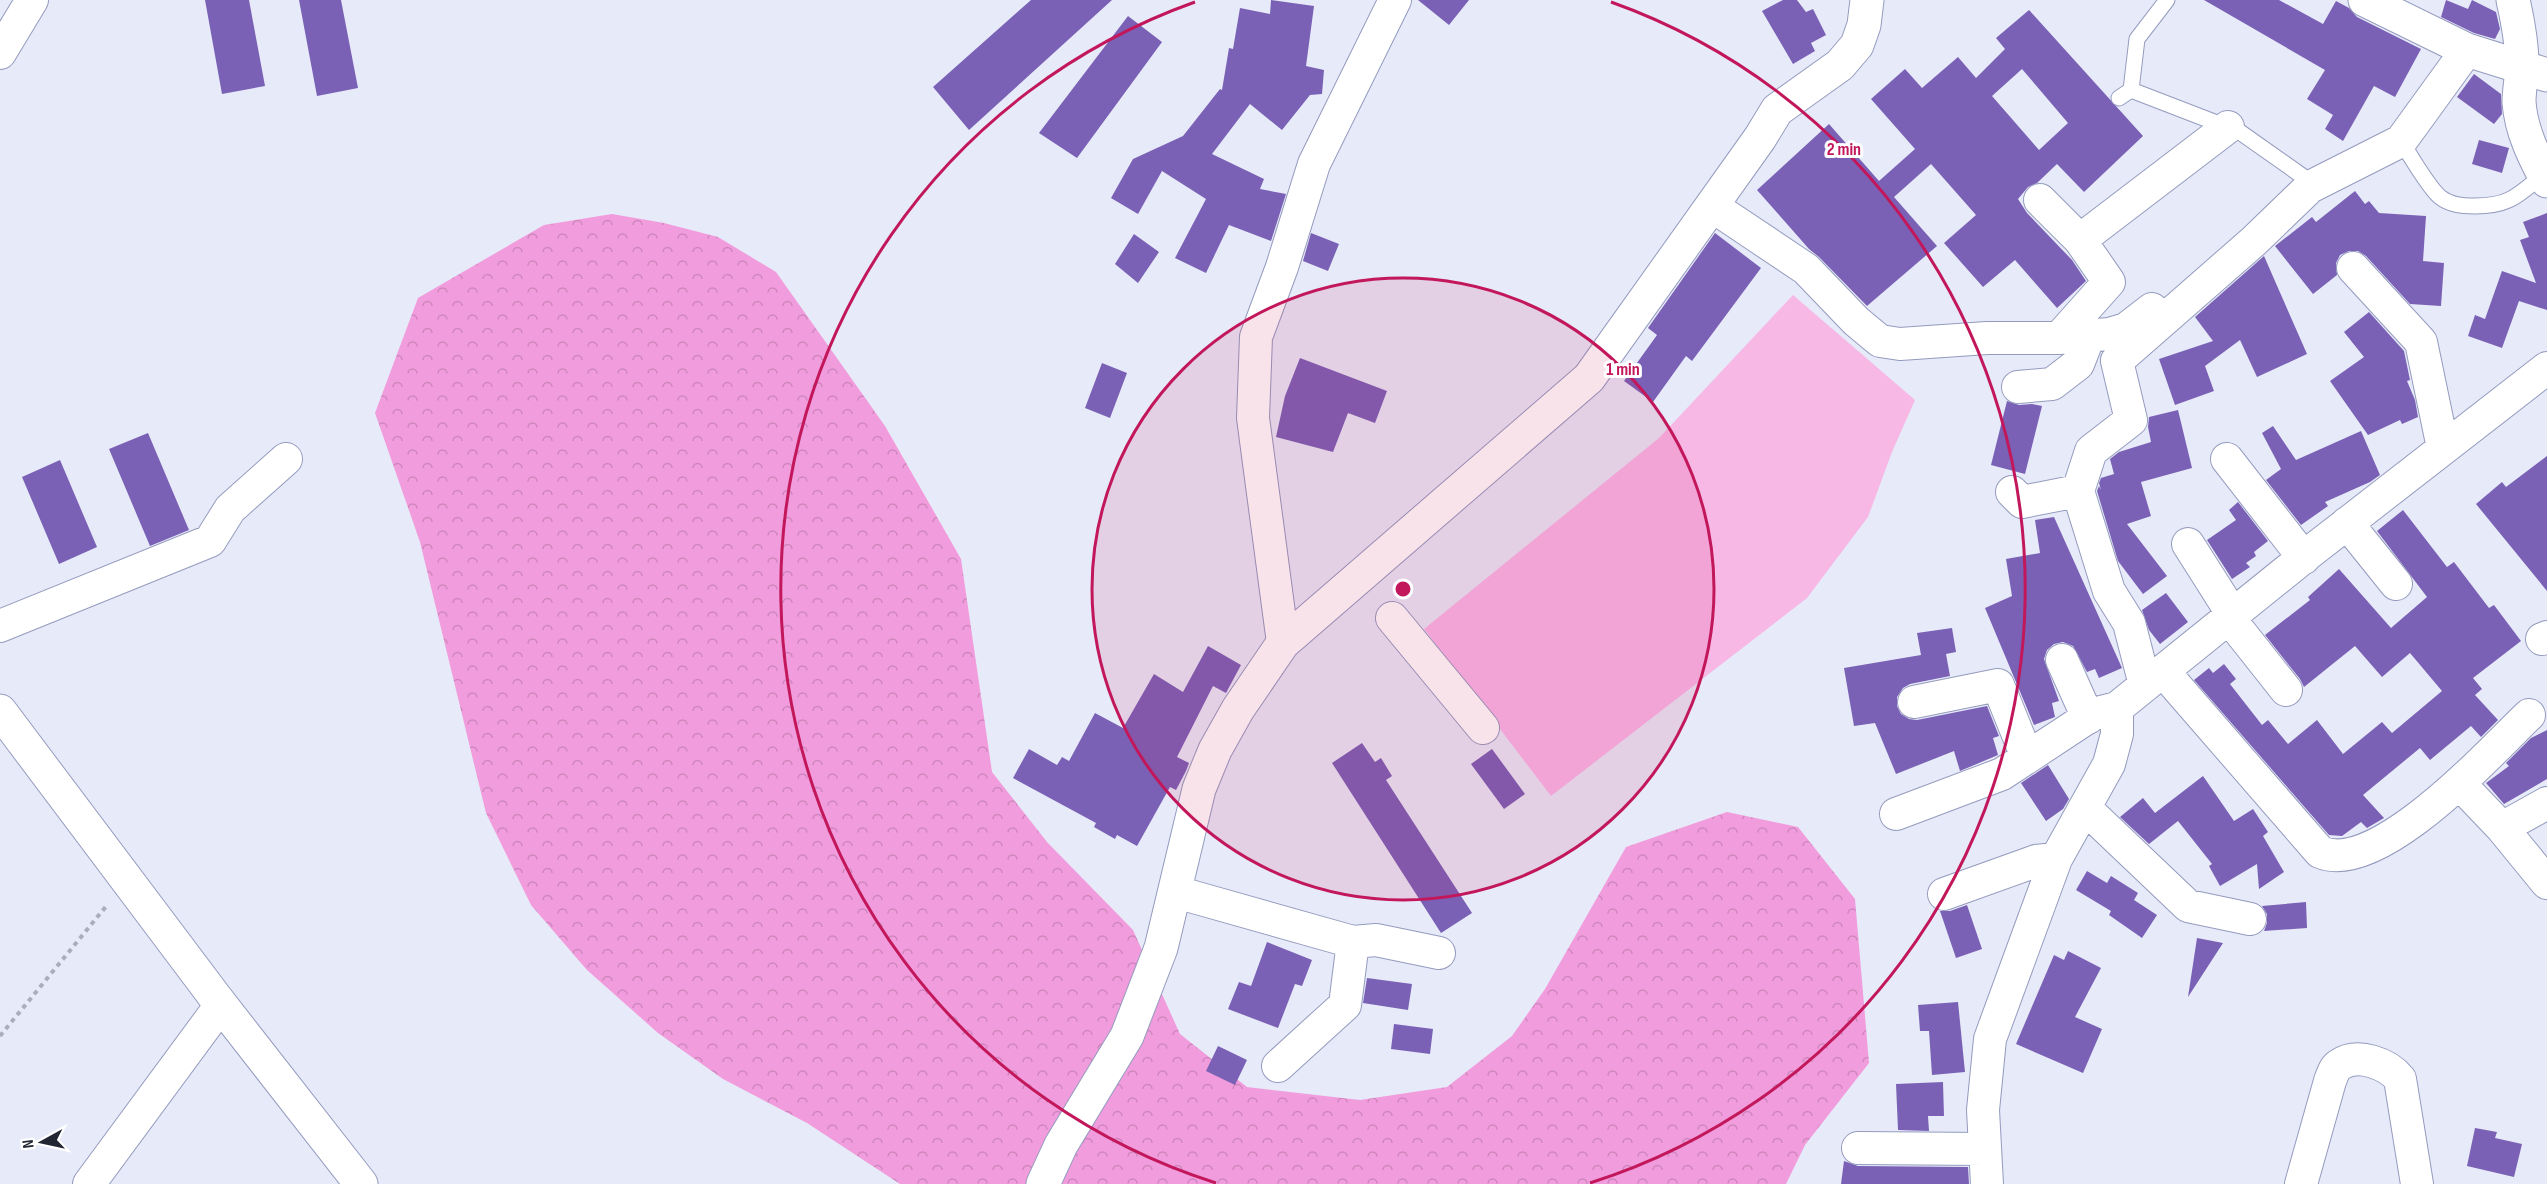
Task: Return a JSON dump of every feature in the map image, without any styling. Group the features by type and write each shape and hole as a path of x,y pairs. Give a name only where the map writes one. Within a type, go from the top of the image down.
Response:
{"street":[{"path":"0,53 32,0"},
{"path":"1282,643 1253,418 1256,337 1282,267 1314,164 1395,0"},
{"path":"1042,1184 1061,1145 1127,1036 1161,948 1199,789 1215,750 1238,709 1282,643 1589,378 1712,206 1777,110 1840,65 1857,45 1864,26 1867,0"},
{"path":"2365,0 2467,50 2534,71"},
{"path":"2513,0 2534,71 2519,104 2522,123 2531,152 2545,178"},
{"path":"2467,50 2400,141 2316,184 2117,361 2131,420 2091,451 2078,491 2109,591 2129,622 2154,678 2320,852 2342,856 2371,847 2402,828 2449,794 2529,715"},
{"path":"2080,240 2228,127"},
{"path":"2018,387 2052,384 2078,364 2074,337 2109,282 2080,240 2040,200"},
{"path":"1712,206 1806,269 1856,321 1880,341 1900,344 1987,338 2074,337 2109,334 2126,328 2191,280 2220,271"},
{"path":"2352,268 2421,342 2443,448"},
{"path":"1896,814 2002,774 2093,714 2117,708 2347,523 2547,368"},
{"path":"0,626 210,541 230,509 286,459"},
{"path":"2227,459 2304,558"},
{"path":"2012,492 2022,502 2078,491"},
{"path":"2347,523 2396,584"},
{"path":"2188,544 2231,616 2286,690"},
{"path":"1392,618 1484,729"},
{"path":"2062,660 2088,718"},
{"path":"1914,702 1998,685 2027,757"},
{"path":"1987,1184 1983,1110 1990,1039 2056,859 2109,764 2117,734 2117,708"},
{"path":"0,711 221,1005 361,1184"},
{"path":"2459,783 2502,828 2547,883"},
{"path":"2502,828 2547,803"},
{"path":"2085,808 2188,906 2250,919"},
{"path":"1944,894 2036,861 2056,859"},
{"path":"1176,892 1353,942 1376,940 1439,953"},
{"path":"1278,1066 1345,1005 1353,942"},
{"path":"89,1184 221,1005"},
{"path":"2301,1184 2330,1081 2336,1068 2347,1062 2364,1061 2380,1063 2392,1069 2400,1079 2417,1184"},
{"path":"1857,1148 1985,1149"}],"lane":[{"path":"2167,0 2137,39 2125,94 2240,132 2316,184"},
{"path":"2400,141 2438,196 2450,204 2497,206 2515,198 2545,178"}],"path":[{"path":"0,1036 128,880"}],"green space":[{"path":"612,214 664,223 718,237 776,272 885,426 961,559 992,772 1047,842 1133,930 1180,1034 1247,1087 1360,1100 1447,1087 1512,1036 1545,989 1626,847 1727,812 1798,827 1855,899 1869,1063 1805,1145 1786,1184 900,1184 807,1123 723,1079 658,1033 587,970 531,905 486,813 420,542 375,413 418,298 544,225"}],"shaded area":[{"path":"1793,295 1915,400 1892,452 1868,517 1807,598 1551,796 1424,629 1659,438"}],"building":[{"path":"205,0 249,0 265,86 222,94"},
{"path":"299,0 341,0 358,88 317,96"},
{"path":"1031,0 1112,0 969,130 933,87"},
{"path":"1271,0 1314,6 1306,66 1324,70 1322,94 1310,95 1282,130 1250,104 1212,154 1264,179 1260,189 1286,194 1271,241 1229,225 1206,273 1175,258 1206,199 1162,171 1138,214 1111,198 1133,159 1183,136 1220,89 1222,90 1229,48 1233,49 1240,8 1270,14"},
{"path":"1418,0 1469,0 1449,25"},
{"path":"1783,0 1797,0 1806,12 1813,9 1826,35 1811,43 1815,51 1793,64 1762,11"},
{"path":"2204,0 2279,0 2323,24 2336,1 2349,8 2357,17 2421,49 2395,97 2374,86 2343,141 2325,129 2333,115 2307,99 2325,70"},
{"path":"2446,0 2468,9 2472,0 2496,12 2500,29 2495,39 2474,33 2441,17"},
{"path":"2029,10 2143,136 2084,192 2057,164 2037,183 2028,187 2018,199 2027,213 2072,260 2086,281 2057,308 2015,260 1983,287 1944,243 1976,215 1931,164 1894,197 1937,246 1867,306 1809,249 1757,190 1829,124 1879,181 1915,149 1871,99 1905,69 1922,88 1958,57 1976,78 2005,49 1996,38","holes":["2022,69 2068,123 2039,150 1992,96"]},
{"path":"1128,16 1162,42 1077,158 1039,133"},
{"path":"2474,74 2501,94 2502,114 2494,124 2457,97"},
{"path":"2479,140 2509,148 2502,173 2472,164"},
{"path":"2355,191 2365,204 2369,201 2379,213 2426,216 2423,261 2444,263 2441,306 2410,304 2366,256 2358,251 2349,251 2340,255 2336,263 2337,275 2313,294 2275,246 2312,217 2316,222"},
{"path":"2547,213 2547,310 2519,301 2502,348 2468,336 2475,315 2485,319 2502,271 2536,283 2520,240 2529,237 2523,222"},
{"path":"1311,233 1339,244 1328,271 1303,261"},
{"path":"1715,233 1761,268 1692,361 1686,356 1653,402 1624,381 1657,335 1648,328"},
{"path":"1134,234 1159,252 1138,283 1115,264"},
{"path":"2264,256 2307,354 2257,377 2240,340 2205,366 2214,391 2175,405 2159,359 2213,341 2195,317"},
{"path":"2369,312 2404,351 2410,380 2407,381 2415,400 2418,417 2402,424 2400,420 2368,435 2330,381 2364,357 2344,332"},
{"path":"1300,358 1387,391 1375,423 1348,413 1333,452 1276,437 1285,396"},
{"path":"1102,363 1127,373 1110,418 1085,408"},
{"path":"2007,401 2019,405 2042,406 2025,474 1991,465"},
{"path":"2178,410 2192,468 2141,482 2151,516 2127,524 2167,576 2143,594 2118,561 2097,491 2099,486 2101,490 2099,483 2101,478 2114,474 2110,459 2119,452 2151,442 2149,417"},
{"path":"2273,426 2296,460 2361,431 2380,475 2370,482 2325,502 2328,506 2301,525 2266,480 2281,469 2262,433"},
{"path":"148,433 189,530 150,546 109,449"},
{"path":"2547,456 2547,591 2476,504 2502,482 2506,487"},
{"path":"60,460 97,547 59,564 22,477"},
{"path":"2238,502 2268,541 2254,552 2256,556 2246,563 2250,567 2232,579 2207,540 2236,520 2229,510"},
{"path":"2403,510 2447,567 2454,562 2489,608 2494,605 2521,641 2473,678 2482,689 2475,695 2498,720 2481,737 2471,726 2430,760 2420,748 2363,795 2384,818 2367,828 2361,822 2342,836 2329,835 2194,680 2209,668 2213,673 2224,664 2236,679 2230,684 2262,725 2268,720 2288,744 2317,720 2343,754 2382,722 2392,733 2442,691 2410,653 2382,677 2355,646 2304,687 2265,635 2310,600 2308,597 2339,569 2391,628 2427,597 2377,531"},
{"path":"2054,517 2122,668 2099,678 2095,669 2087,672 2073,646 2063,642 2054,644 2047,650 2044,659 2059,701 2052,703 2055,717 2034,725 1985,608 2012,596 2006,559 2040,553 2035,520"},
{"path":"2166,593 2188,622 2160,644 2149,630 2142,610"},
{"path":"1952,628 1956,652 1946,654 1950,676 1910,684 1903,688 1897,697 1897,706 1901,714 1909,719 1917,720 1987,706 1999,736 1993,738 1998,755 1960,771 1954,751 1896,774 1875,723 1854,726 1844,668 1921,655 1917,633"},
{"path":"1208,646 1241,665 1226,693 1213,686 1177,757 1189,763 1186,771 1176,790 1170,787 1137,846 1117,835 1115,839 1094,827 1096,823 1013,778 1029,749 1057,765 1062,757 1069,761 1095,713 1123,728 1154,674 1183,692"},
{"path":"2547,730 2547,779 2504,804 2486,783 2509,766 2506,763 2531,738"},
{"path":"1362,743 1375,762 1381,758 1392,776 1386,780 1472,913 1441,933 1332,763"},
{"path":"1492,749 1525,794 1504,809 1471,764"},
{"path":"2048,765 2069,799 2063,809 2046,821 2021,783"},
{"path":"2203,776 2234,821 2253,809 2268,832 2263,836 2284,872 2259,889 2257,864 2220,886 2209,866 2212,864 2178,821 2149,844 2120,817 2143,798 2155,813"},
{"path":"2087,871 2107,883 2111,876 2138,893 2134,900 2157,915 2142,938 2109,915 2111,911 2076,890"},
{"path":"2306,902 2307,928 2264,931 2267,914 2262,906"},
{"path":"1967,905 1982,949 1956,958 1940,911 1950,911"},
{"path":"2197,938 2223,943 2188,997"},
{"path":"1267,942 1312,960 1302,986 1295,984 1278,1028 1228,1009 1239,982 1251,986"},
{"path":"2068,951 2101,968 2075,1017 2102,1029 2083,1073 2016,1044 2054,955 2064,960"},
{"path":"1367,978 1412,984 1408,1010 1363,1003"},
{"path":"1958,1002 1965,1072 1932,1075 1929,1031 1920,1031 1918,1005"},
{"path":"1394,1024 1433,1029 1430,1054 1391,1049"},
{"path":"1218,1046 1247,1060 1235,1085 1206,1071"},
{"path":"1943,1082 1944,1116 1928,1116 1929,1131 1898,1130 1896,1084"},
{"path":"2475,1128 2497,1132 2495,1138 2522,1144 2514,1177 2467,1166"},
{"path":"1844,1161 1858,1166 1968,1167 1969,1184 1841,1184"}]}
